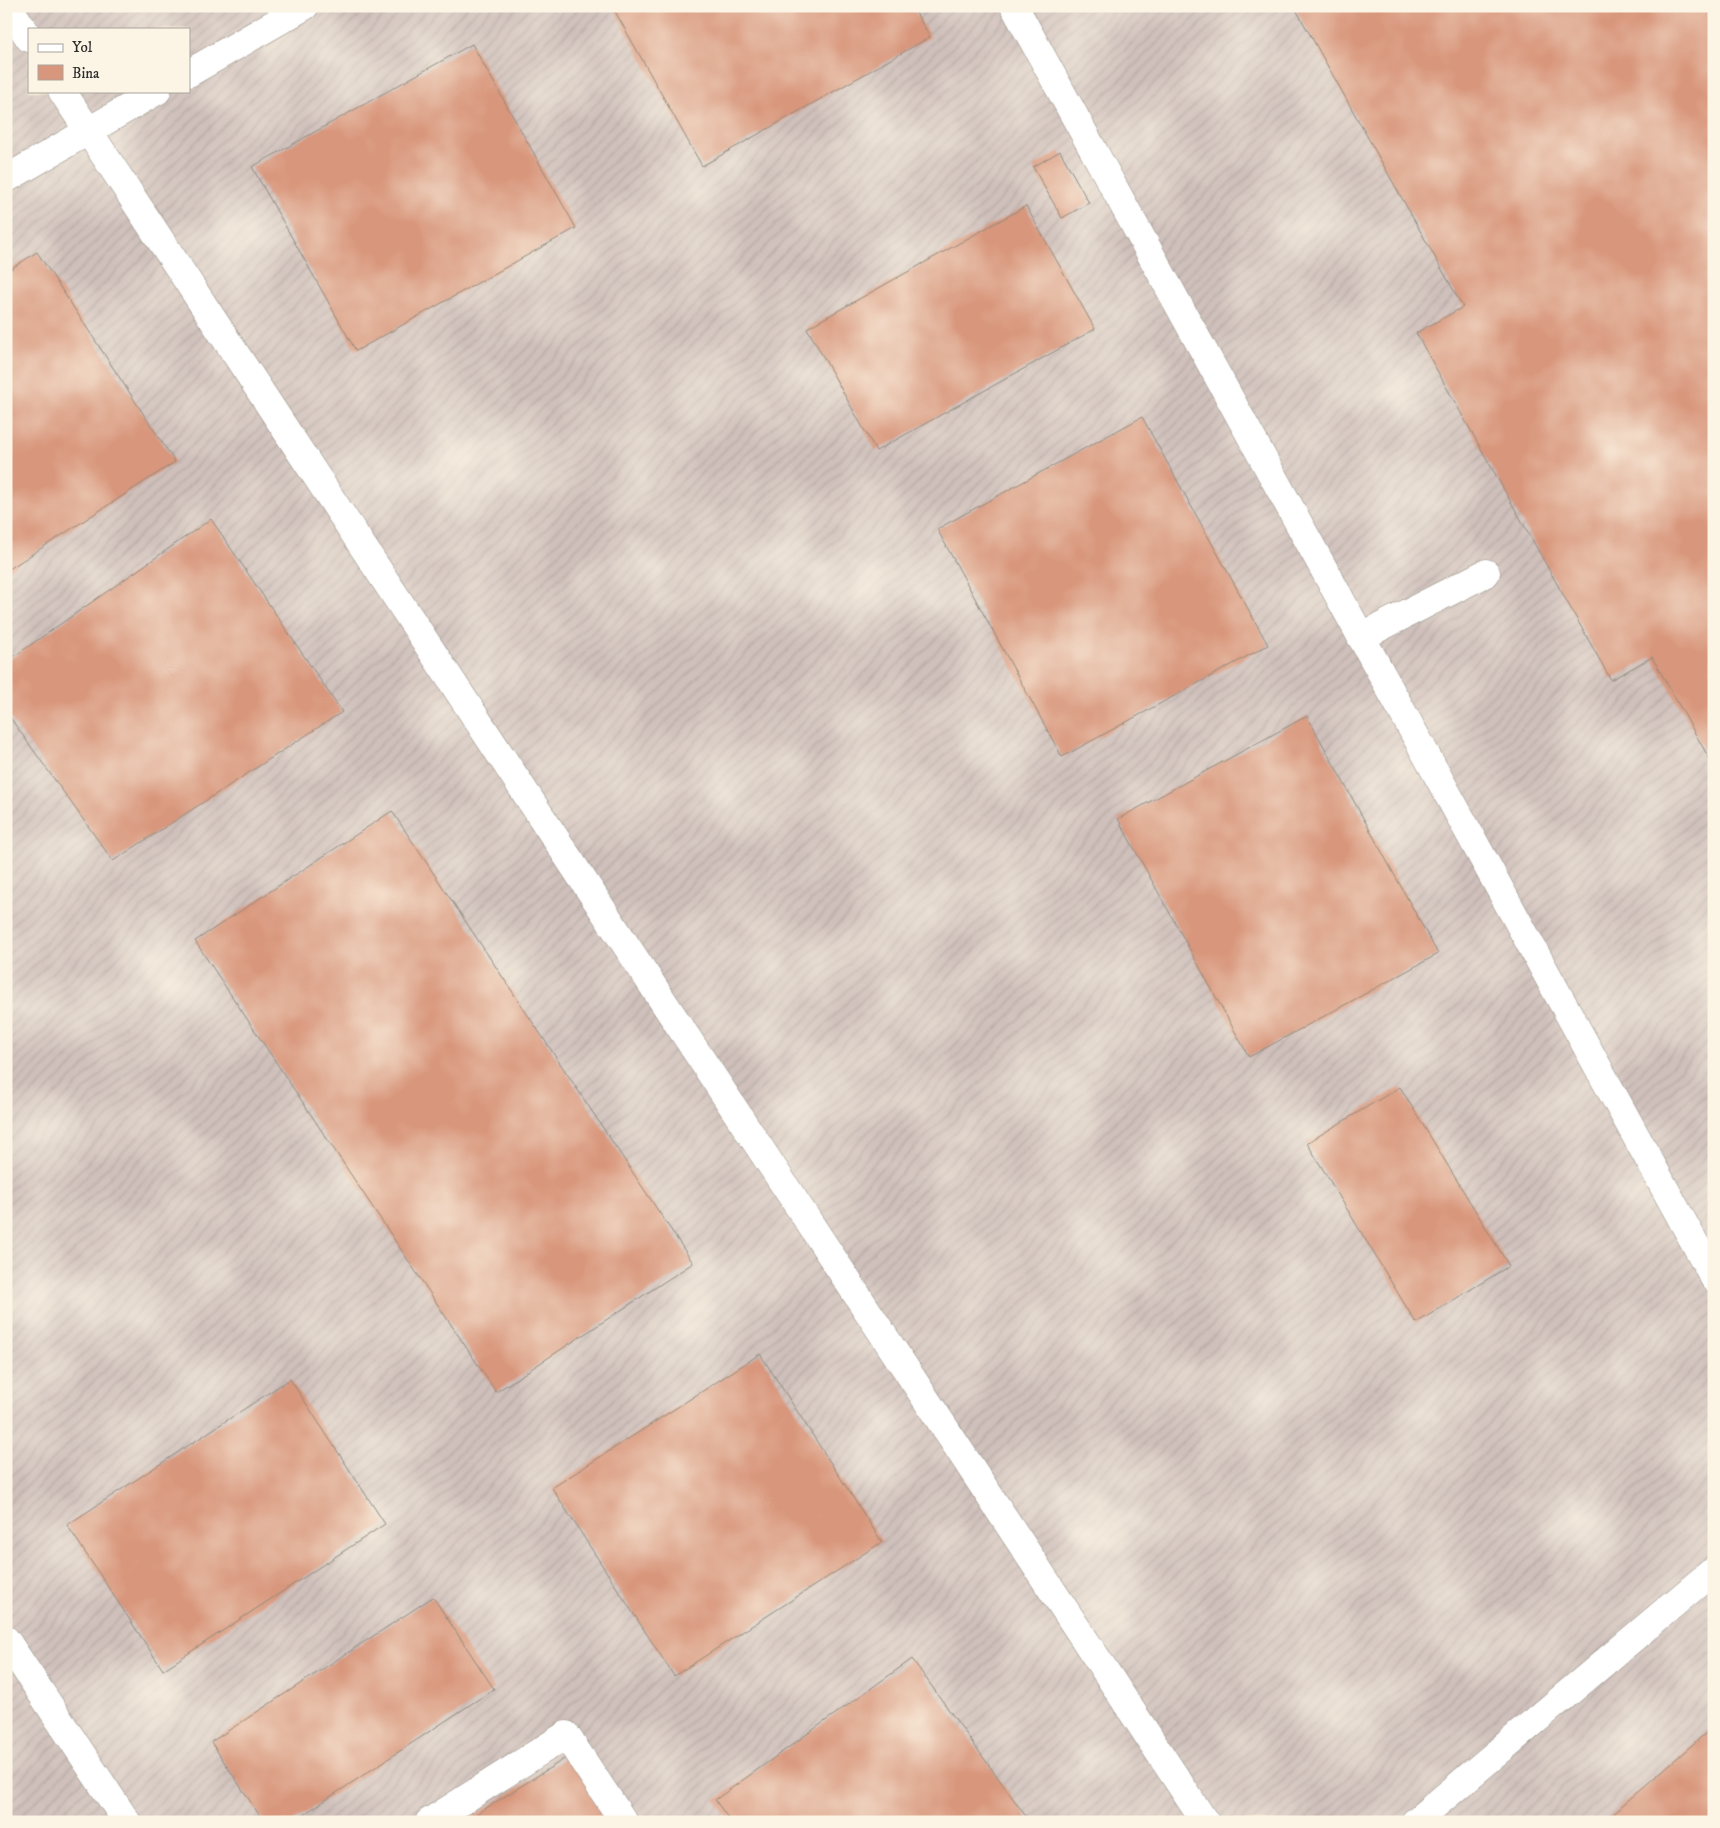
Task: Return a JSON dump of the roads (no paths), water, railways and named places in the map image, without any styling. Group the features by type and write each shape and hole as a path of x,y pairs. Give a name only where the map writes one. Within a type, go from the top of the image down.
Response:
{"lane":[{"path":"8,6 28,36"},
{"path":"190,72 305,6"},
{"path":"1014,6 1714,1278"},
{"path":"63,92 1205,1822"},
{"path":"6,179 155,92"},
{"path":"1361,637 1486,573"},
{"path":"1415,1822 1714,1570"},
{"path":"6,1640 126,1822"},
{"path":"428,1822 566,1735 624,1822"}]}
